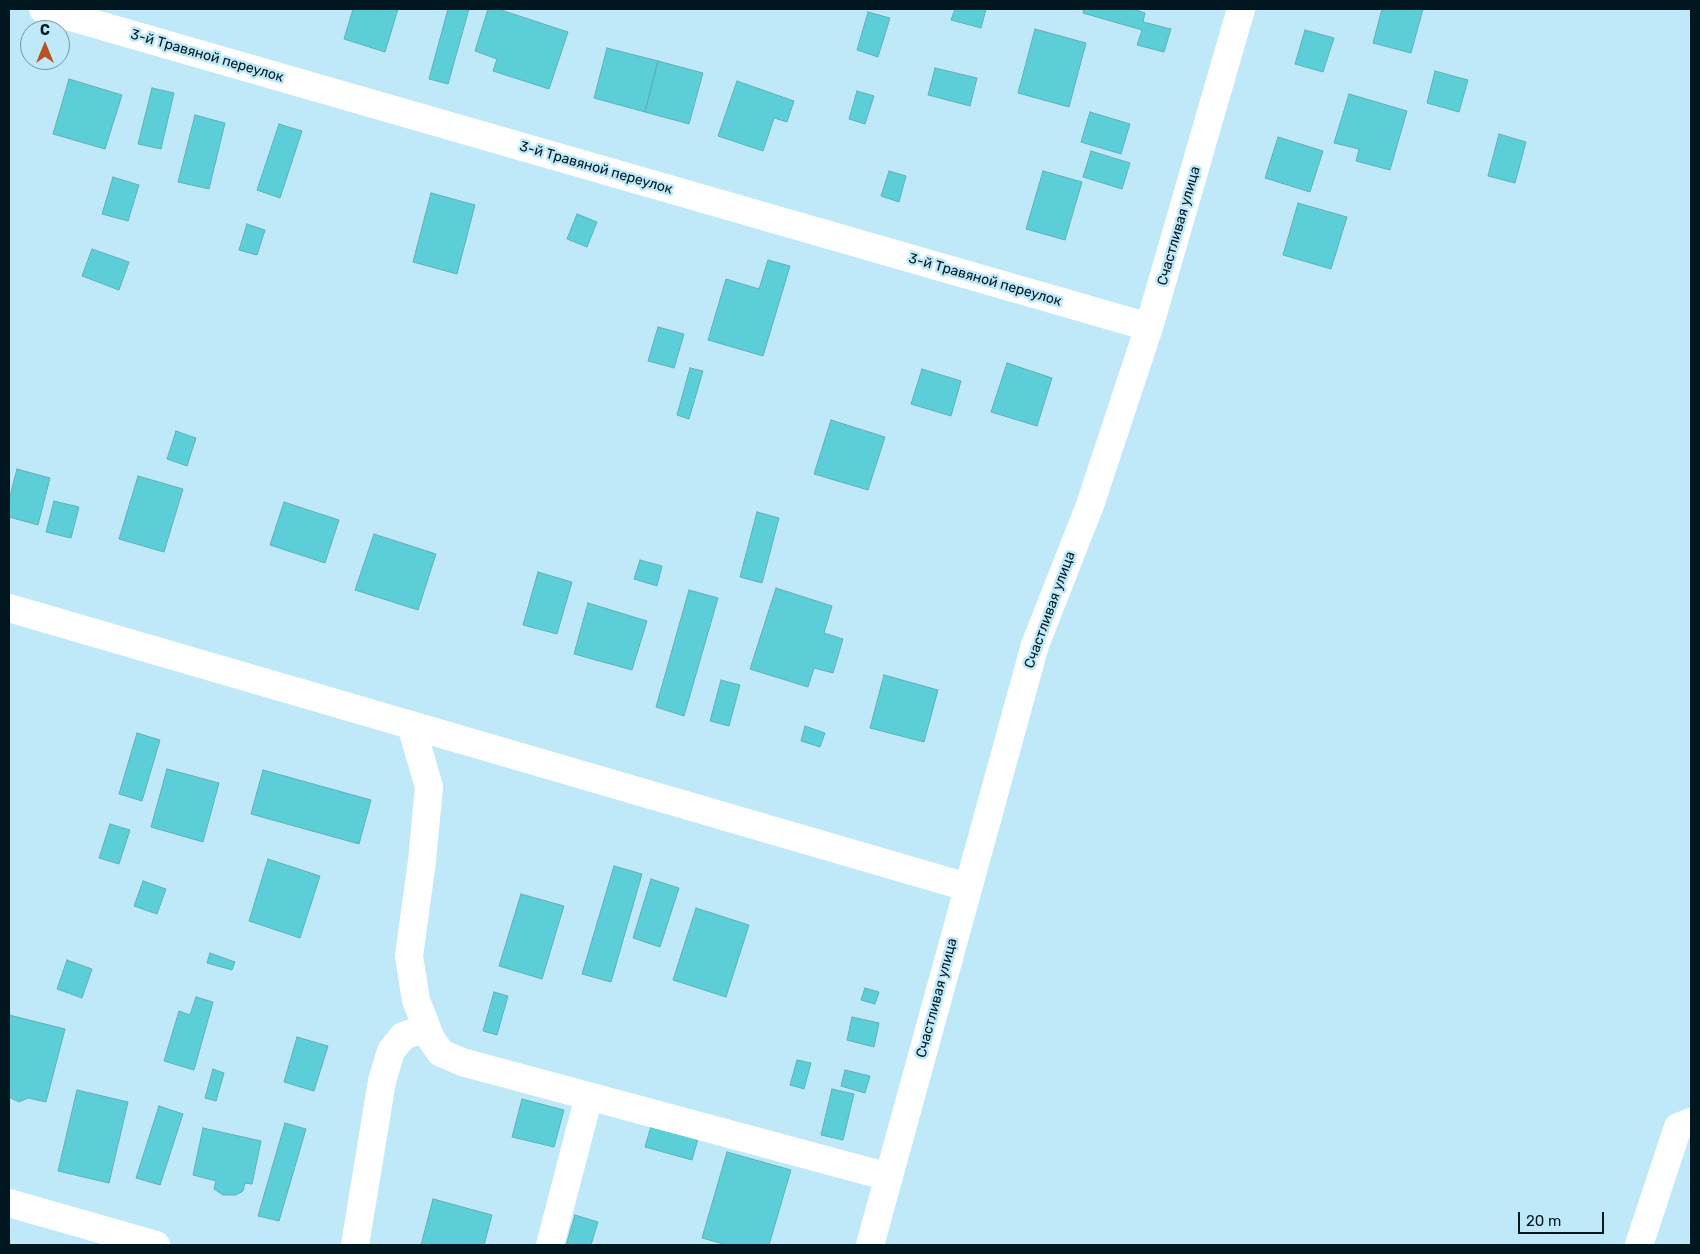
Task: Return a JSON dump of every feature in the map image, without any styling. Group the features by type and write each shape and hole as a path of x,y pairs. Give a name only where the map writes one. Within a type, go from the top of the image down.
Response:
{"street":[{"name":"3-й Травяной переулок","path":"43,9 1149,327"},
{"name":"Счастливая улица","path":"870,1245 1035,644 1090,505 1149,327 1242,9"},
{"path":"9,608 968,887"},
{"path":"411,725 429,787 410,956 416,1000 427,1028 441,1053 462,1062 889,1177"},
{"path":"354,1245 382,1081 391,1051 403,1036 427,1028"},
{"path":"550,1245 589,1096"},
{"path":"1639,1245 1678,1127 1691,1122"},
{"path":"9,1203 156,1245"}],"building":[{"path":"353,9 398,9 385,52 344,39"},
{"path":"448,9 469,9 448,84 429,79"},
{"path":"488,9 498,9 568,32 549,89 493,71 497,59 475,51"},
{"path":"955,9 986,9 981,28 951,20"},
{"path":"1084,9 1133,9 1145,13 1143,22 1171,29 1164,52 1137,45 1142,30 1083,13"},
{"path":"1382,9 1423,9 1411,53 1373,43"},
{"path":"868,12 890,18 878,57 857,50"},
{"path":"1035,29 1086,43 1069,107 1018,93"},
{"path":"1305,30 1334,38 1323,72 1295,64"},
{"path":"607,48 658,61 645,112 594,98"},
{"path":"658,61 703,73 689,124 645,112"},
{"path":"935,68 977,78 970,106 928,95"},
{"path":"1435,71 1468,80 1459,112 1427,103"},
{"path":"69,79 122,95 105,149 53,134"},
{"path":"737,81 794,101 787,122 774,118 763,151 718,136"},
{"path":"152,88 174,93 161,149 138,144"},
{"path":"857,91 874,96 865,124 849,119"},
{"path":"1349,94 1407,111 1390,170 1356,161 1359,149 1334,143"},
{"path":"1090,112 1130,124 1121,154 1081,142"},
{"path":"195,115 225,123 209,189 178,182"},
{"path":"279,124 302,131 280,198 257,190"},
{"path":"1499,134 1526,142 1515,183 1488,176"},
{"path":"1278,137 1323,151 1310,192 1265,178"},
{"path":"1091,151 1130,163 1122,189 1083,177"},
{"path":"889,171 906,176 899,202 881,196"},
{"path":"1043,171 1082,182 1065,240 1026,229"},
{"path":"113,177 139,185 128,221 102,214"},
{"path":"431,193 475,205 457,274 413,262"},
{"path":"1298,203 1347,217 1331,269 1283,255"},
{"path":"577,214 597,222 587,247 567,239"},
{"path":"247,224 265,230 257,255 239,250"},
{"path":"92,249 129,262 119,290 82,276"},
{"path":"768,260 790,266 763,356 708,340 726,279 759,289"},
{"path":"658,327 684,334 674,368 648,361"},
{"path":"1007,363 1052,378 1037,426 991,412"},
{"path":"690,368 703,371 689,419 677,415"},
{"path":"922,369 961,381 951,416 911,404"},
{"path":"831,420 885,437 868,490 814,474"},
{"path":"176,431 196,438 187,466 167,459"},
{"path":"17,469 50,478 38,525 9,517 9,500"},
{"path":"138,476 183,489 164,552 119,539"},
{"path":"54,501 79,507 71,538 46,532"},
{"path":"284,502 339,520 325,563 270,545"},
{"path":"757,512 779,518 762,583 740,577"},
{"path":"374,534 436,554 418,610 355,590"},
{"path":"640,560 662,566 657,586 634,579"},
{"path":"538,572 572,582 557,634 523,625"},
{"path":"776,588 832,606 824,633 843,639 833,673 814,668 808,687 750,669"},
{"path":"689,590 718,598 684,716 656,707"},
{"path":"588,603 647,621 632,670 574,654"},
{"path":"884,675 938,690 924,742 870,728"},
{"path":"721,680 740,685 729,726 710,721"},
{"path":"805,726 825,733 820,747 801,741"},
{"path":"137,733 160,740 142,801 119,794"},
{"path":"167,769 219,783 203,842 151,827"},
{"path":"263,770 371,800 359,844 251,814"},
{"path":"110,824 130,830 119,864 99,858"},
{"path":"268,859 320,876 300,938 249,921"},
{"path":"614,866 642,874 611,982 582,974"},
{"path":"651,879 679,888 660,947 633,938"},
{"path":"143,881 166,889 157,914 134,906"},
{"path":"521,894 564,906 542,979 499,966"},
{"path":"696,908 749,925 726,997 673,980"},
{"path":"210,953 235,962 232,970 207,963"},
{"path":"67,960 92,969 82,998 57,989"},
{"path":"865,988 879,992 875,1004 861,1000"},
{"path":"494,992 508,996 497,1035 483,1031"},
{"path":"196,997 213,1002 194,1070 164,1061 179,1011 190,1015"},
{"path":"9,1015 65,1029 46,1102 28,1098 19,1102 9,1097"},
{"path":"852,1017 879,1023 874,1047 847,1040"},
{"path":"297,1037 328,1046 314,1091 284,1082"},
{"path":"797,1060 811,1063 804,1089 790,1085"},
{"path":"213,1069 224,1073 216,1101 205,1098"},
{"path":"845,1070 870,1076 865,1093 841,1086"},
{"path":"832,1089 854,1094 843,1140 821,1135"},
{"path":"77,1090 128,1102 109,1183 58,1171"},
{"path":"522,1099 564,1110 554,1147 512,1137"},
{"path":"159,1106 183,1114 160,1185 136,1178"},
{"path":"285,1123 306,1129 279,1221 258,1216"},
{"path":"651,1126 698,1139 692,1160 645,1147"},
{"path":"203,1128 261,1141 252,1184 245,1183 243,1191 236,1195 223,1195 214,1189 216,1181 193,1175"},
{"path":"727,1152 791,1170 769,1245 727,1245 702,1238"},
{"path":"433,1199 492,1215 484,1245 421,1245"},
{"path":"575,1215 598,1222 591,1245 566,1245"}]}
